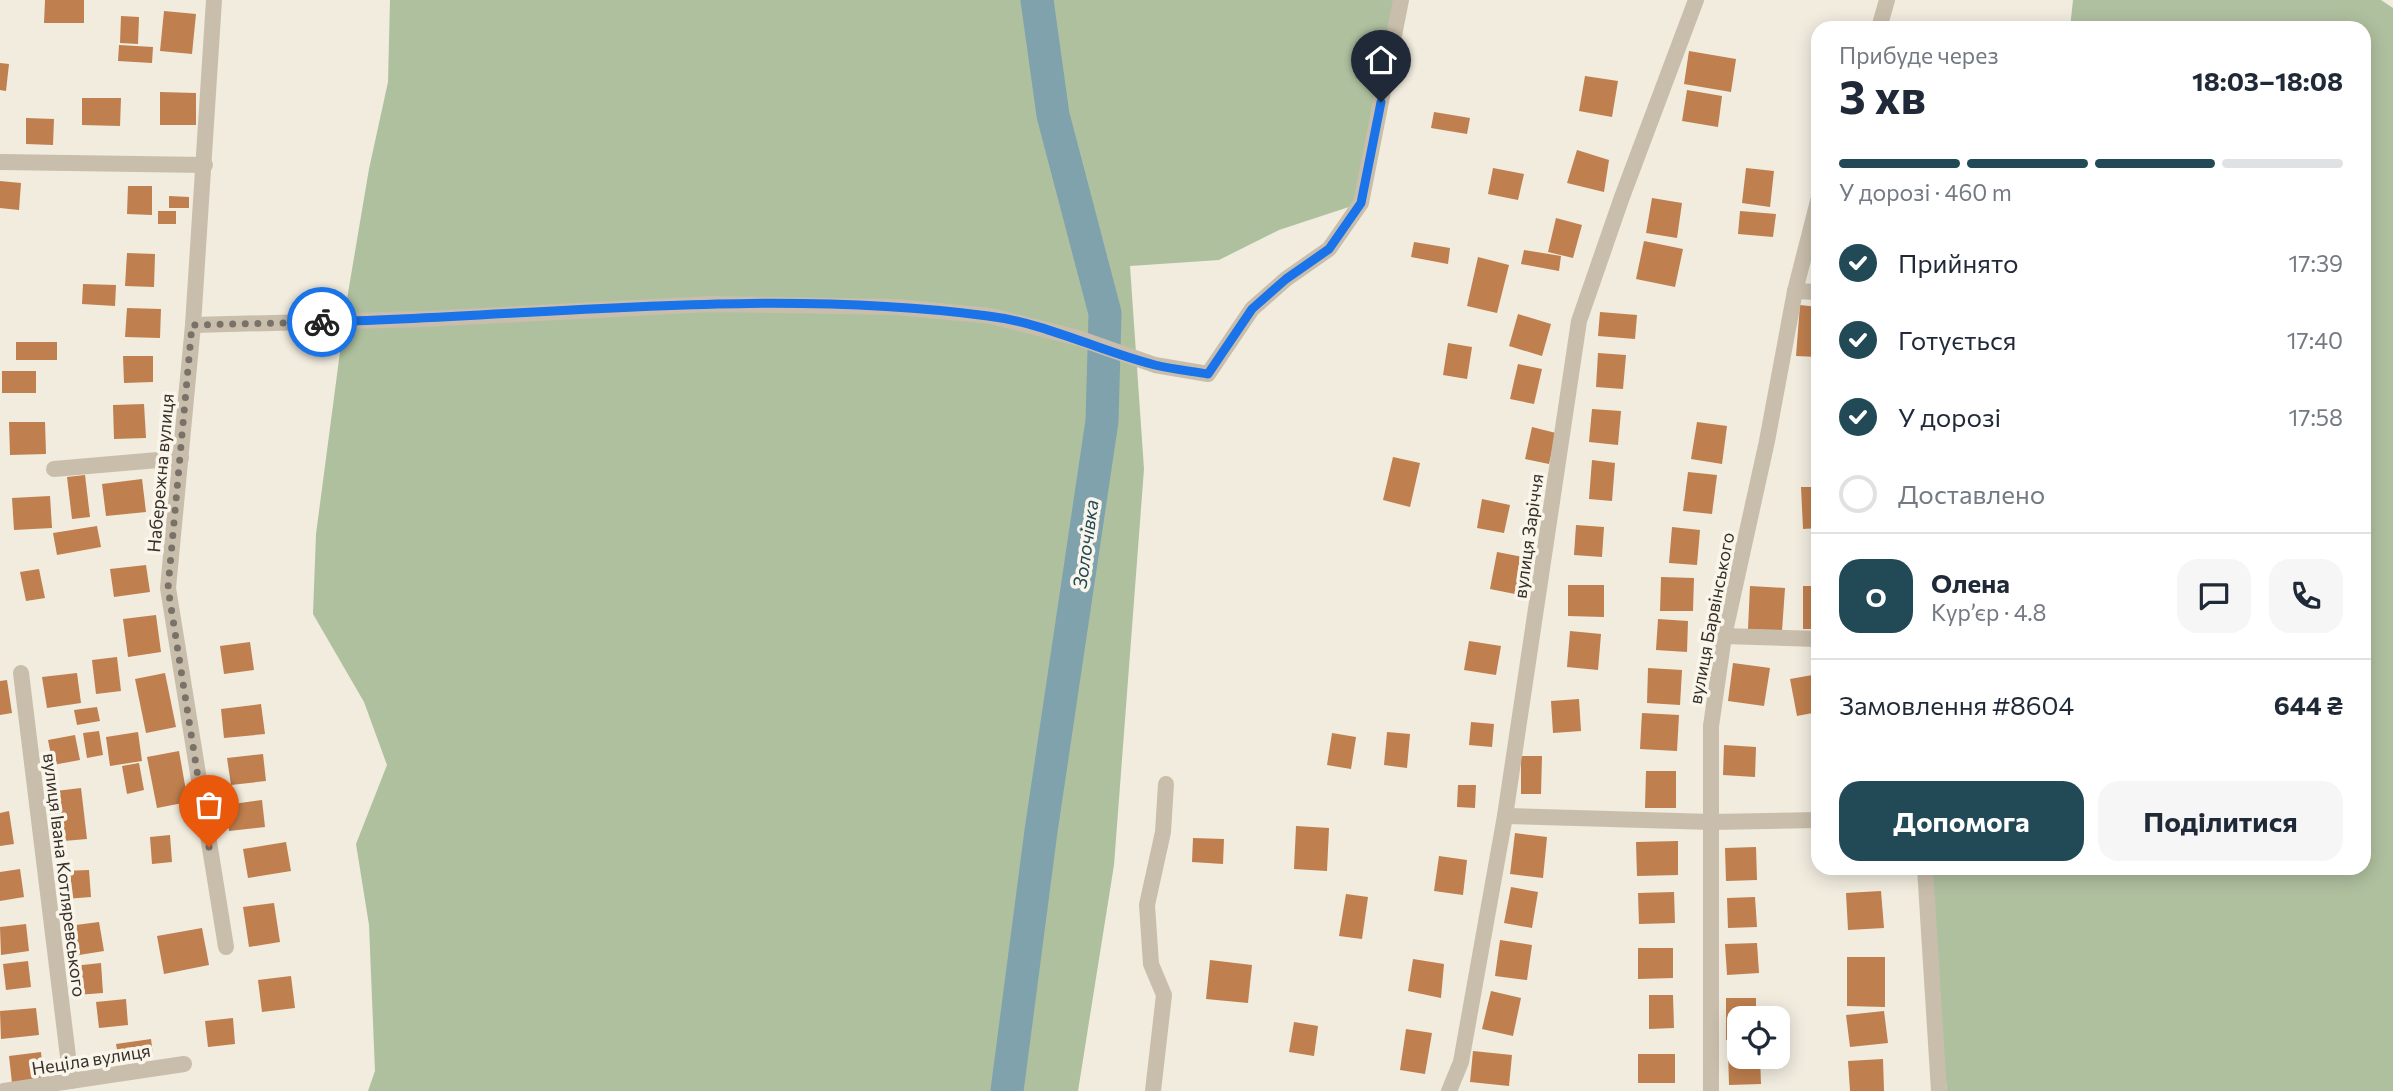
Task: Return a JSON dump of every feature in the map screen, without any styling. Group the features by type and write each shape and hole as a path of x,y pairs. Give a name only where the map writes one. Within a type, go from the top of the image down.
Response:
{"street":[{"name":"Набережна вулиця","path":"214,0 205,165 168,588 226,947"},
{"path":"192,325 425,319 710,304 897,307 991,316 1078,338 1155,365 1208,374 1252,309 1286,279 1329,249 1361,203 1401,0"},
{"name":"вулиця Заріччя","path":"1449,1091 1461,1062 1506,816 1579,321 1696,0"},
{"path":"1881,21 1887,0"},
{"path":"0,162 205,165"},
{"name":"вулиця Барвінського","path":"1711,1091 1711,726 1724,636 1767,441 1795,291 1811,228"},
{"path":"1795,291 1811,292"},
{"path":"54,469 181,458"},
{"path":"1724,636 1811,639"},
{"name":"вулиця Івана Котляревського","path":"20,673 71,1081"},
{"path":"1153,1091 1164,995 1151,964 1147,905 1163,832 1166,784"},
{"path":"1506,816 1712,822 1811,820"},
{"path":"1925,875 1939,1091"},
{"name":"Неціла вулиця","path":"4,1091 184,1064"}],"green space":[{"path":"390,0 1401,0 1361,203 1279,230 1219,260 1130,266 1144,469 1114,865 1078,1091 368,1091 375,1071 369,925 356,844 387,765 364,702 313,614 316,534 347,299 369,169 388,82"},
{"path":"2073,0 2381,0 2393,8 2393,1091 1947,1091 1926,875 2371,875 2371,21 2071,21"}],"building":[{"path":"45,0 84,0 84,23 44,23"},
{"path":"164,11 196,14 192,54 160,51"},
{"path":"121,16 139,17 138,44 120,43"},
{"path":"119,45 153,47 152,63 118,61"},
{"path":"1689,51 1736,59 1731,92 1684,84"},
{"path":"0,63 9,64 6,91 0,90"},
{"path":"1585,76 1618,81 1612,117 1579,111"},
{"path":"1687,90 1722,96 1718,127 1682,121"},
{"path":"160,92 196,93 196,125 160,125"},
{"path":"82,98 121,98 120,126 82,125"},
{"path":"1434,112 1470,118 1467,134 1431,128"},
{"path":"26,118 54,119 53,145 26,144"},
{"path":"1577,150 1609,160 1604,192 1567,183"},
{"path":"1493,168 1524,174 1518,200 1488,194"},
{"path":"1746,168 1774,171 1770,207 1742,203"},
{"path":"0,181 21,183 19,210 0,208"},
{"path":"128,186 152,186 152,215 127,214"},
{"path":"169,196 189,197 189,208 169,208"},
{"path":"1652,198 1682,203 1677,238 1646,233"},
{"path":"158,211 176,211 176,224 158,224"},
{"path":"1740,211 1776,214 1773,237 1738,234"},
{"path":"1556,218 1582,225 1573,258 1548,252"},
{"path":"1644,241 1683,249 1675,287 1636,279"},
{"path":"1414,242 1450,248 1448,264 1411,257"},
{"path":"1524,250 1561,256 1559,271 1521,264"},
{"path":"127,253 155,254 154,287 125,286"},
{"path":"1478,257 1509,265 1497,313 1467,306"},
{"path":"83,284 116,285 115,306 82,304"},
{"path":"1800,305 1811,306 1811,357 1796,356"},
{"path":"127,308 161,309 160,338 125,337"},
{"path":"1600,312 1637,315 1635,339 1598,336"},
{"path":"1518,314 1551,324 1542,356 1509,346"},
{"path":"16,342 57,342 57,360 16,360"},
{"path":"1448,343 1472,347 1467,379 1443,375"},
{"path":"1598,353 1626,355 1623,389 1596,387"},
{"path":"123,356 153,356 153,382 124,383"},
{"path":"1518,364 1542,369 1534,404 1510,399"},
{"path":"2,371 36,371 36,393 2,393"},
{"path":"144,404 146,438 114,439 113,405"},
{"path":"1592,409 1621,411 1618,445 1589,442"},
{"path":"9,422 45,422 46,454 10,455"},
{"path":"1697,422 1727,426 1722,464 1691,459"},
{"path":"1532,427 1556,433 1549,464 1525,459"},
{"path":"1393,457 1420,463 1410,507 1383,500"},
{"path":"1592,460 1615,463 1612,501 1589,499"},
{"path":"1688,472 1717,475 1712,514 1683,511"},
{"path":"85,475 90,517 72,519 67,477"},
{"path":"142,479 146,512 106,516 102,484"},
{"path":"1801,487 1811,487 1811,528 1803,529"},
{"path":"50,496 52,528 14,530 12,498"},
{"path":"1482,499 1510,505 1504,533 1477,528"},
{"path":"1576,525 1604,527 1602,557 1574,555"},
{"path":"97,526 101,547 57,555 53,533"},
{"path":"1672,527 1700,530 1697,565 1669,563"},
{"path":"1497,552 1523,557 1515,594 1490,589"},
{"path":"146,565 150,592 114,597 110,569"},
{"path":"39,569 45,598 26,601 20,572"},
{"path":"1661,577 1694,578 1693,611 1660,611"},
{"path":"1568,585 1604,585 1604,617 1568,616"},
{"path":"1750,586 1785,588 1782,631 1748,629"},
{"path":"1803,586 1811,586 1811,629 1803,629"},
{"path":"156,615 161,652 128,657 123,619"},
{"path":"1658,619 1688,621 1687,652 1656,650"},
{"path":"1570,631 1601,634 1598,670 1567,667"},
{"path":"1469,641 1501,646 1496,675 1464,670"},
{"path":"250,642 254,670 224,674 220,646"},
{"path":"117,657 121,691 96,694 92,660"},
{"path":"1733,663 1770,668 1764,706 1728,701"},
{"path":"1648,668 1682,670 1680,705 1647,703"},
{"path":"77,673 81,703 47,708 42,677"},
{"path":"165,673 176,727 146,733 135,679"},
{"path":"1811,675 1811,713 1797,716 1790,679"},
{"path":"7,680 12,713 0,715 0,681"},
{"path":"1579,699 1581,731 1553,733 1551,701"},
{"path":"261,704 265,734 224,738 221,709"},
{"path":"97,707 100,721 77,725 74,710"},
{"path":"1642,713 1679,715 1677,751 1640,749"},
{"path":"1471,722 1494,724 1492,747 1469,745"},
{"path":"99,731 103,755 87,758 83,733"},
{"path":"138,732 142,761 110,766 106,737"},
{"path":"1387,732 1410,734 1407,768 1384,765"},
{"path":"1332,733 1356,737 1351,769 1327,765"},
{"path":"75,735 80,760 53,765 48,740"},
{"path":"1724,745 1756,747 1755,777 1723,775"},
{"path":"179,751 188,802 157,808 147,757"},
{"path":"263,754 266,781 231,785 227,758"},
{"path":"1521,756 1542,756 1541,794 1521,794"},
{"path":"139,763 144,790 127,794 122,766"},
{"path":"1646,771 1676,771 1676,808 1645,808"},
{"path":"1458,785 1476,785 1475,808 1457,807"},
{"path":"81,788 87,839 52,842 47,792"},
{"path":"262,800 265,827 229,831 226,805"},
{"path":"9,811 14,844 0,846 0,813"},
{"path":"1296,826 1329,828 1327,871 1294,869"},
{"path":"1515,833 1547,837 1543,878 1510,874"},
{"path":"170,835 172,862 152,864 150,837"},
{"path":"1193,838 1224,839 1223,864 1192,862"},
{"path":"1678,841 1678,875 1637,876 1636,842"},
{"path":"286,842 291,871 248,878 243,849"},
{"path":"1756,847 1757,880 1726,881 1725,848"},
{"path":"1439,856 1467,860 1463,895 1434,891"},
{"path":"20,869 24,897 0,901 0,872"},
{"path":"89,870 91,897 65,899 63,871"},
{"path":"1511,887 1538,892 1532,928 1504,923"},
{"path":"1881,891 1884,928 1848,930 1846,893"},
{"path":"1674,892 1675,923 1639,924 1638,893"},
{"path":"1346,894 1368,897 1362,939 1339,936"},
{"path":"1755,897 1757,927 1728,928 1727,898"},
{"path":"274,903 280,942 249,947 243,907"},
{"path":"99,922 104,951 73,956 68,926"},
{"path":"26,924 29,951 1,955 0,927"},
{"path":"202,928 209,965 164,974 157,936"},
{"path":"1500,940 1532,945 1527,980 1495,976"},
{"path":"1757,943 1759,973 1727,975 1725,944"},
{"path":"1638,948 1673,948 1673,978 1638,979"},
{"path":"1847,957 1885,957 1885,1007 1847,1006"},
{"path":"1413,959 1444,964 1441,998 1408,991"},
{"path":"1210,960 1252,965 1248,1003 1206,999"},
{"path":"28,961 31,987 6,990 3,964"},
{"path":"101,963 103,993 76,995 73,966"},
{"path":"291,976 295,1008 262,1012 258,980"},
{"path":"1491,991 1521,998 1513,1036 1482,1029"},
{"path":"1649,995 1673,995 1674,1028 1649,1029"},
{"path":"1726,998 1756,998 1756,1006 1727,1006 1726,1040"},
{"path":"126,999 128,1025 99,1028 96,1002"},
{"path":"36,1008 39,1035 1,1039 0,1011"},
{"path":"1884,1011 1888,1043 1850,1047 1846,1015"},
{"path":"233,1018 235,1044 208,1047 205,1021"},
{"path":"1294,1022 1318,1026 1314,1056 1289,1052"},
{"path":"1406,1029 1432,1033 1425,1074 1400,1070"},
{"path":"151,1039 153,1055 119,1061 116,1044"},
{"path":"1473,1051 1512,1055 1509,1086 1470,1082"},
{"path":"41,1052 44,1080 12,1083 9,1056"},
{"path":"1638,1054 1675,1054 1675,1083 1638,1083"},
{"path":"1883,1059 1884,1091 1850,1091 1848,1061"},
{"path":"1729,1069 1760,1069 1761,1084 1729,1085"}],"waterway":[{"name":"Золочівка","path":"1007,1091 1041,831 1102,421 1105,313 1053,115 1037,0"}],"way so far":[{"path":"209,847 168,588 192,325 322,322"}],"route":[{"path":"322,322 710,304 897,307 991,316 1078,338 1155,365 1208,374 1252,309 1286,279 1329,249 1361,203 1381,102"}]}
